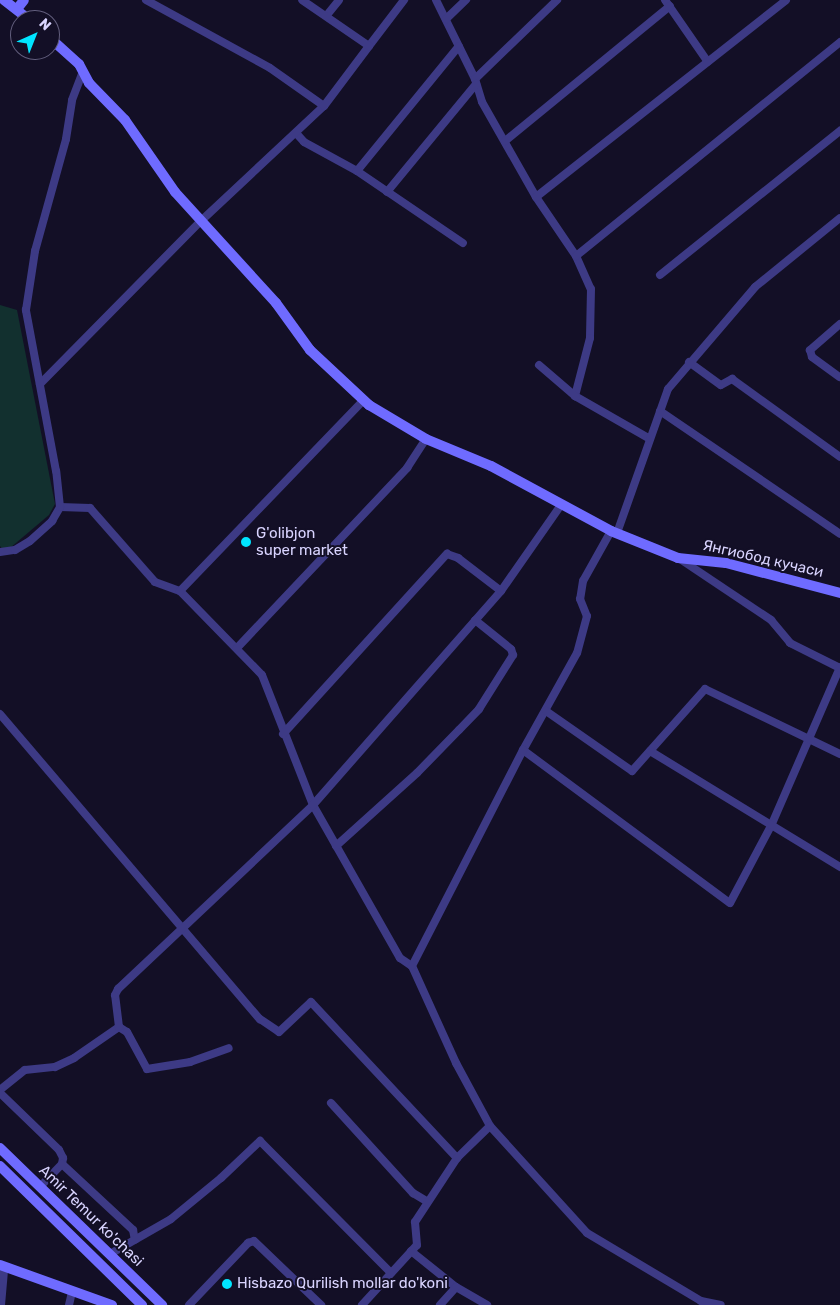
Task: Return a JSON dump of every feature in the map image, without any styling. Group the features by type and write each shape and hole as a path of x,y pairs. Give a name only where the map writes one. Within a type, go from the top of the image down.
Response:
{"street":[{"path":"4,0 17,9 24,0"},
{"path":"146,0 270,68 324,106"},
{"path":"302,0 328,16 369,46"},
{"path":"328,16 339,0"},
{"path":"40,384 202,220 324,106 404,0"},
{"path":"436,0 476,82 482,102 536,197 576,256 592,289 590,338 575,396"},
{"path":"446,19 466,0"},
{"path":"387,192 476,82 557,0"},
{"path":"536,197 786,0"},
{"path":"505,141 668,3 708,62"},
{"path":"576,256 840,42"},
{"path":"356,170 459,46"},
{"name":"Янгиобод кучаси","path":"60,48 125,120 175,192 276,303 310,350 364,400 426,439 491,466 614,532 678,558 771,620 790,644 840,667"},
{"path":"0,552 15,550 30,540 52,521 60,507 26,310 35,251 66,139 72,100 83,72"},
{"path":"660,275 840,131"},
{"path":"296,133 304,142 356,170 463,243"},
{"path":"412,966 523,750 577,654 587,616 580,599 582,581 614,532 668,389 689,362 755,287 840,218"},
{"path":"840,324 810,350 812,357 840,377"},
{"path":"689,362 721,385 732,379 840,457"},
{"path":"539,365 575,396 650,439"},
{"path":"180,591 364,400"},
{"path":"660,412 840,534"},
{"path":"237,648 407,468 426,439"},
{"path":"135,1240 133,1230 62,1164 59,1150 0,1091 25,1070 56,1067 74,1058 119,1027 121,1021 115,995 118,989 313,805 501,591 562,504"},
{"path":"60,507 90,508 155,582 180,591 262,675 313,805 400,958 412,966 456,1063 490,1126 587,1233 701,1301 722,1305"},
{"path":"284,734 447,554 458,558 501,591"},
{"name":"Янгиобод кучаси","path":"678,558 726,563 840,593"},
{"path":"336,846 417,773 479,709 513,656 511,649 475,620"},
{"path":"523,750 730,903 771,826 810,742 840,667"},
{"path":"546,711 632,771 705,689 810,742 840,754"},
{"path":"0,714 260,1019 279,1032 311,1002 458,1158"},
{"path":"650,751 840,867"},
{"path":"119,1027 127,1032 147,1069 190,1062 229,1048"},
{"path":"332,1103 413,1194 428,1202"},
{"path":"362,1305 417,1245 415,1222 458,1158 490,1126"},
{"path":"110,1254 195,1201 255,1145 263,1142 391,1273"},
{"name":"Amir Temur ko'chasi","path":"0,1148 162,1305"},
{"path":"40,1187 62,1164"},
{"name":"Amir Temur ko'chasi","path":"0,1166 142,1305"},
{"path":"189,1305 248,1243 254,1241 321,1305"},
{"path":"412,1251 456,1287 488,1305"},
{"path":"1,1305 2,1266 112,1305"},
{"path":"440,1305 456,1287"},
{"path":"69,1305 72,1292"}],"green space":[{"path":"0,305 17,310 55,504 49,515 10,548 3,550 0,546"}],"place":[{"name":"G'olibjon super market","path":"246,542"},
{"name":"Hisbazo Qurilish mollar do'koni","path":"227,1284"}]}
